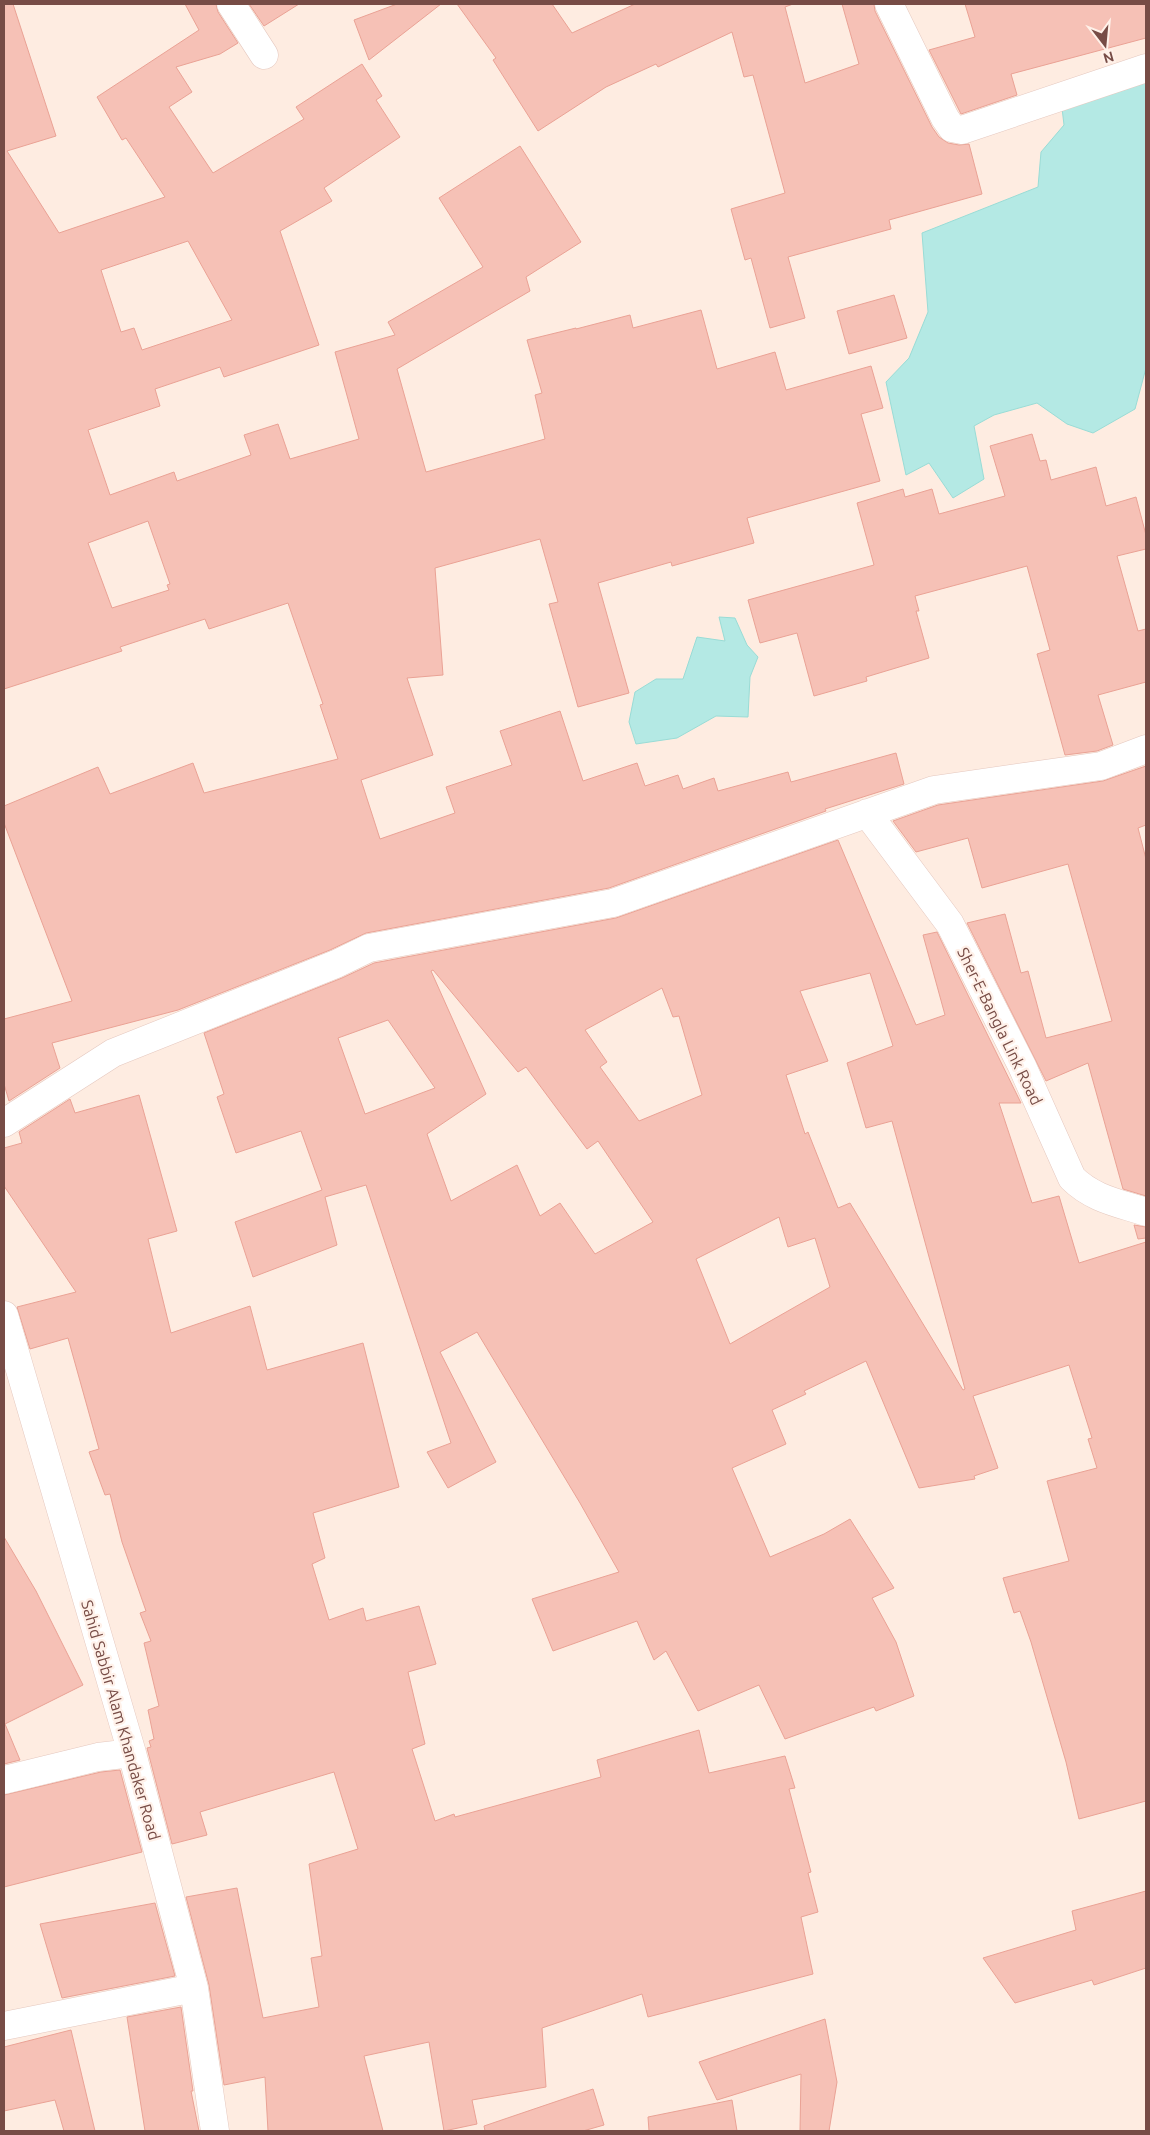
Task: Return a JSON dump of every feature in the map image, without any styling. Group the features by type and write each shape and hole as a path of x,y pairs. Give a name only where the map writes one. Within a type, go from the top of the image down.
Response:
{"street":[{"path":"231,4 264,55"},
{"path":"889,4 945,118 952,128 962,130 1146,68"},
{"path":"4,1124 113,1053 336,964 368,948 613,903 934,790 1101,766 1146,749"},
{"name":"Sher-E-Bangla Link Road","path":"867,813 950,924 1022,1066 1072,1178 1083,1189 1096,1196 1146,1212"},
{"name":"Sahid Sabbir Alam Khandaker Road","path":"4,1315 132,1753 194,1988 214,2131"},
{"path":"4,1780 98,1757 132,1753"},
{"path":"4,2026 194,1988"}],"water":[{"path":"1146,81 1146,368 1135,409 1093,433 1067,424 1037,403 994,415 974,426 984,479 953,498 929,463 906,475 886,382 909,358 928,312 922,233 1038,187 1041,152 1064,125 1062,108"},
{"path":"719,617 735,618 747,645 758,657 750,677 748,717 716,716 677,738 636,744 629,722 635,692 656,679 683,679 697,637 725,641"}],"building":[{"path":"4,4 13,4 56,136 7,151 59,233 165,197 126,138 122,140 97,97 199,30 185,4 216,4 218,12 238,43 220,54 176,67 192,92 169,107 213,173 304,119 296,107 362,64 382,96 376,100 400,137 324,188 332,201 280,231 319,345 224,377 220,367 155,389 160,406 88,430 110,495 174,472 177,481 251,455 244,435 278,424 290,459 359,439 335,352 395,335 388,322 483,267 439,198 520,146 581,242 526,277 530,291 397,369 426,472 545,439 535,395 542,393 527,340 630,315 633,328 701,310 717,369 775,352 786,390 871,366 883,408 861,414 880,481 747,518 754,543 672,566 671,562 598,583 629,693 578,707 549,604 558,602 540,539 435,568 443,675 407,678 433,755 361,780 380,839 455,813 446,787 512,765 500,731 560,711 583,781 637,763 645,786 678,775 683,789 714,778 718,791 788,772 791,782 896,753 904,784 825,809 826,811 609,888 366,933 330,950 178,1010 52,1043 60,1068 9,1101 4,1084 4,1019 72,1001 4,823 4,806 98,767 110,794 193,763 204,793 338,759 320,705 323,704 288,603 209,629 205,619 120,647 122,651 4,689","holes":["188,241 232,320 142,350 134,328 121,332 101,270","148,521 170,584 167,585 169,590 112,608 88,543"]},
{"path":"249,4 299,4 264,26"},
{"path":"397,4 441,4 369,60 354,20"},
{"path":"457,4 552,4 572,33 635,4 793,4 785,7 805,83 859,64 842,4 874,4 875,11 932,127 939,137 948,143 969,144 982,194 889,220 891,229 788,257 805,318 770,328 751,258 745,260 731,209 785,193 753,75 744,77 732,32 658,67 656,64 606,87 538,131 493,60 496,58"},
{"path":"965,4 1146,4 1146,38 1011,74 1017,95 961,114 929,50 975,37"},
{"path":"894,295 907,338 849,354 837,311"},
{"path":"1032,434 1040,461 1046,460 1051,480 1096,467 1106,506 1136,497 1146,535 1146,549 1117,556 1138,631 1146,629 1146,682 1098,695 1113,745 1097,751 1065,755 1037,654 1050,650 1027,566 915,596 919,611 916,611 929,658 866,677 867,681 814,696 797,633 760,643 748,600 874,565 857,503 903,489 905,497 932,489 939,514 1005,496 990,446"},
{"path":"1146,766 1146,825 1138,828 1146,859 1146,1196 1123,1189 1088,1063 1046,1081 967,923 1005,914 1021,973 1028,971 1046,1038 1112,1021 1068,864 982,888 968,838 916,852 893,821 938,805 1103,781"},
{"path":"838,840 916,1025 945,1015 923,935 937,932 1021,1103 999,1103 1032,1203 1059,1196 1079,1263 1146,1242 1146,1801 1079,1819 1066,1762 1031,1642 1020,1611 1014,1613 1003,1578 1069,1561 1047,1481 1097,1468 1088,1439 1092,1438 1069,1365 973,1396 998,1468 974,1476 975,1479 919,1488 866,1361 804,1391 806,1394 772,1410 786,1444 732,1468 770,1557 824,1534 850,1519 894,1588 872,1598 896,1642 914,1696 876,1711 874,1707 785,1739 759,1685 698,1711 666,1651 654,1660 637,1621 553,1651 532,1599 619,1572 580,1503 477,1332 440,1352 496,1462 448,1488 427,1452 451,1443 366,1185 325,1197 337,1245 253,1277 235,1222 322,1190 301,1131 236,1153 217,1097 224,1094 204,1033 342,978 374,963 616,918","holes":["433,970 518,1072 526,1067 587,1149 598,1141 653,1222 595,1254 560,1203 540,1216 517,1165 451,1201 427,1134 486,1094 431,971","870,973 893,1046 847,1063 866,1128 892,1121 965,1389 963,1390 850,1203 838,1208 808,1132 805,1134 786,1075 828,1061 800,991","662,988 673,1017 679,1016 702,1095 639,1121 600,1067 607,1062 585,1030","388,1020 435,1088 365,1114 338,1038","779,1217 788,1247 815,1238 830,1287 730,1344 696,1259"]},
{"path":"139,1095 177,1231 148,1239 171,1333 250,1306 267,1370 363,1343 399,1487 313,1513 325,1558 312,1564 329,1620 363,1608 366,1621 419,1606 436,1664 408,1672 425,1744 412,1749 435,1821 454,1814 455,1817 601,1777 597,1760 699,1730 709,1773 785,1756 795,1788 789,1789 811,1872 808,1873 818,1912 801,1917 813,1974 648,2017 642,1994 542,2028 546,2087 472,2100 477,2124 444,2131 429,2042 364,2056 383,2131 268,2131 265,2077 224,2085 209,1985 186,1897 237,1888 263,2018 319,2007 311,1958 322,1956 309,1864 358,1849 334,1772 200,1812 207,1835 172,1844 147,1748 151,1747 149,1741 154,1739 148,1710 159,1706 144,1643 151,1641 140,1613 146,1611 122,1542 110,1494 105,1495 89,1452 99,1449 68,1338 30,1349 17,1307 76,1292 4,1186 4,1148 22,1143 19,1132 70,1099 75,1113"},
{"path":"1134,1225 1146,1227 1146,1238 1138,1239"},
{"path":"4,1537 36,1591 83,1685 5,1724 20,1760 4,1764"},
{"path":"120,1770 142,1852 4,1887 4,1795 101,1772"},
{"path":"1146,1891 1146,1968 1094,1985 1092,1980 1015,2003 983,1958 1076,1930 1072,1911"},
{"path":"155,1903 175,1976 62,1998 40,1924"},
{"path":"181,2007 193,2091 191,2091 199,2131 145,2131 127,2017"},
{"path":"825,2019 837,2082 829,2131 800,2131 801,2074 717,2100 699,2062"},
{"path":"71,2030 95,2131 64,2131 55,2100 4,2111 4,2047"},
{"path":"593,2089 604,2125 583,2131 485,2131 484,2126"},
{"path":"732,2100 737,2131 649,2131 648,2117"}]}
